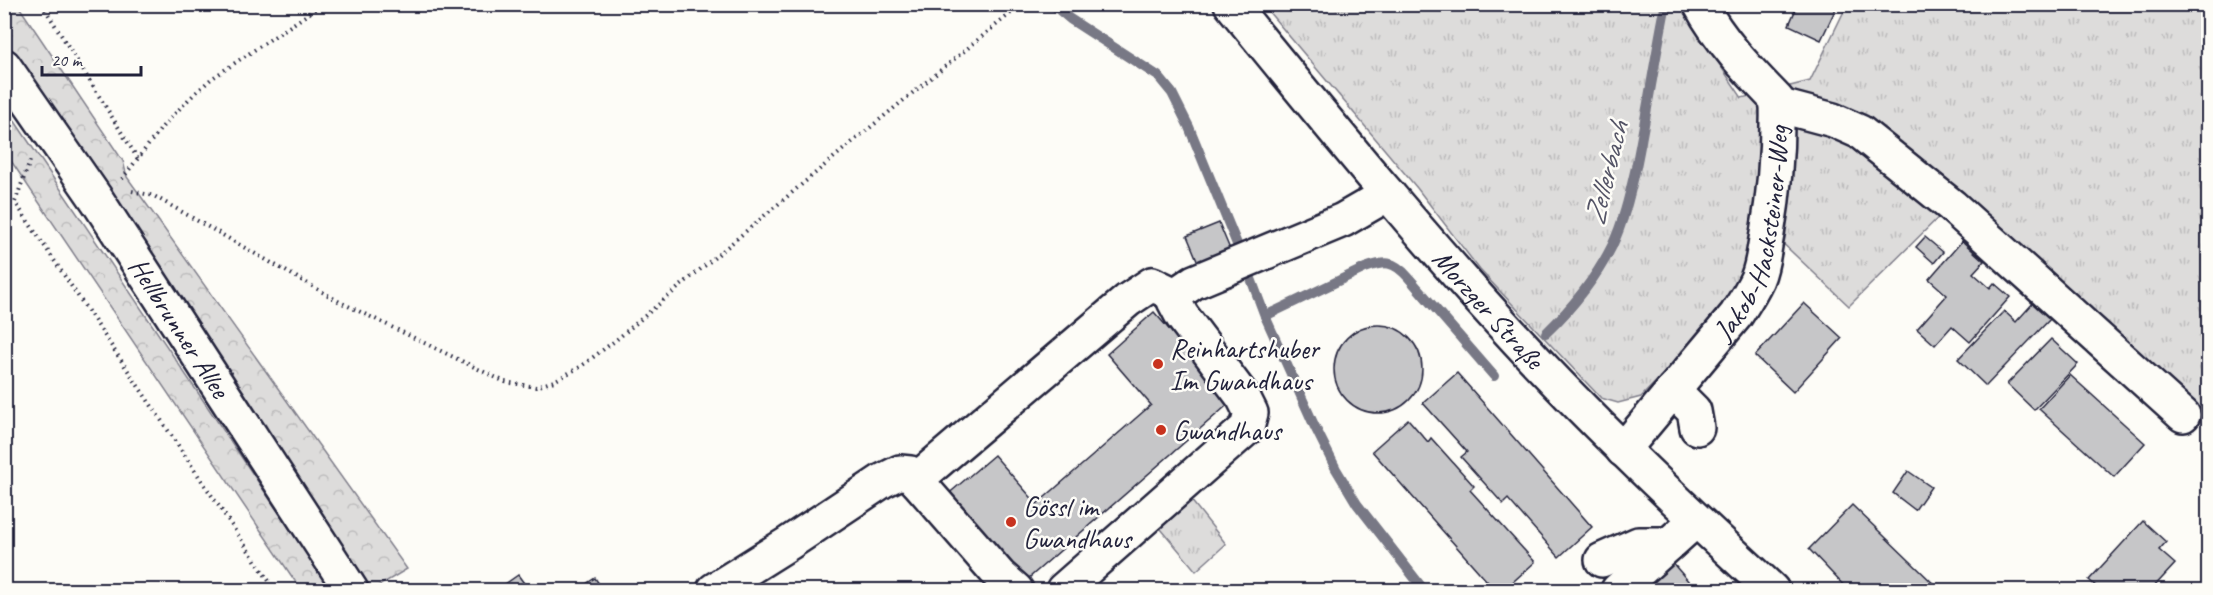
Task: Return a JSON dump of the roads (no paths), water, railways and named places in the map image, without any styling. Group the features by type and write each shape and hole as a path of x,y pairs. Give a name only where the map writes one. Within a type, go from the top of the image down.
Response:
{"street":[{"name":"Morzger Straße","path":"1231,4 1388,194 1506,328 1623,450 1772,591"},
{"name":"Jakob-Hacksteiner-Weg","path":"1623,450 1736,315 1749,296 1757,278 1771,214 1776,168 1777,100 1733,54 1700,4"},
{"name":"Hellbrunner Allee","path":"4,66 15,103 45,124 97,200 351,591"},
{"path":"1777,105 1833,120 1860,132 1952,206 2183,415"},
{"path":"1063,591 1247,428 1251,413 1247,405 1182,316 1174,302 1175,295 1194,282 1343,220 1388,194"},
{"path":"916,480 1128,300 1152,284 1175,295"},
{"path":"1673,390 1694,411 1697,428"},
{"path":"714,591 882,481 900,472 910,473 1000,576 1016,591"},
{"path":"1618,591 1696,520"},
{"path":"1602,560 1638,544 1669,544"}],"waterway":[{"path":"1052,4 1070,19 1158,76 1172,93 1189,127 1239,249"},
{"name":"Zellerbach","path":"1546,333 1591,281 1606,258 1620,227 1636,167 1666,4"},
{"name":"Zellerbach","path":"1265,316 1365,268 1383,263 1393,265 1408,277 1494,376"},
{"path":"1250,276 1265,316 1336,469 1357,504 1424,590"}],"place":[{"name":"Reinhartshuber Im Gwandhaus","path":"1158,364"},
{"name":"Gwandhaus","path":"1161,430"},
{"name":"Gössl im Gwandhaus","path":"1011,522"}]}
